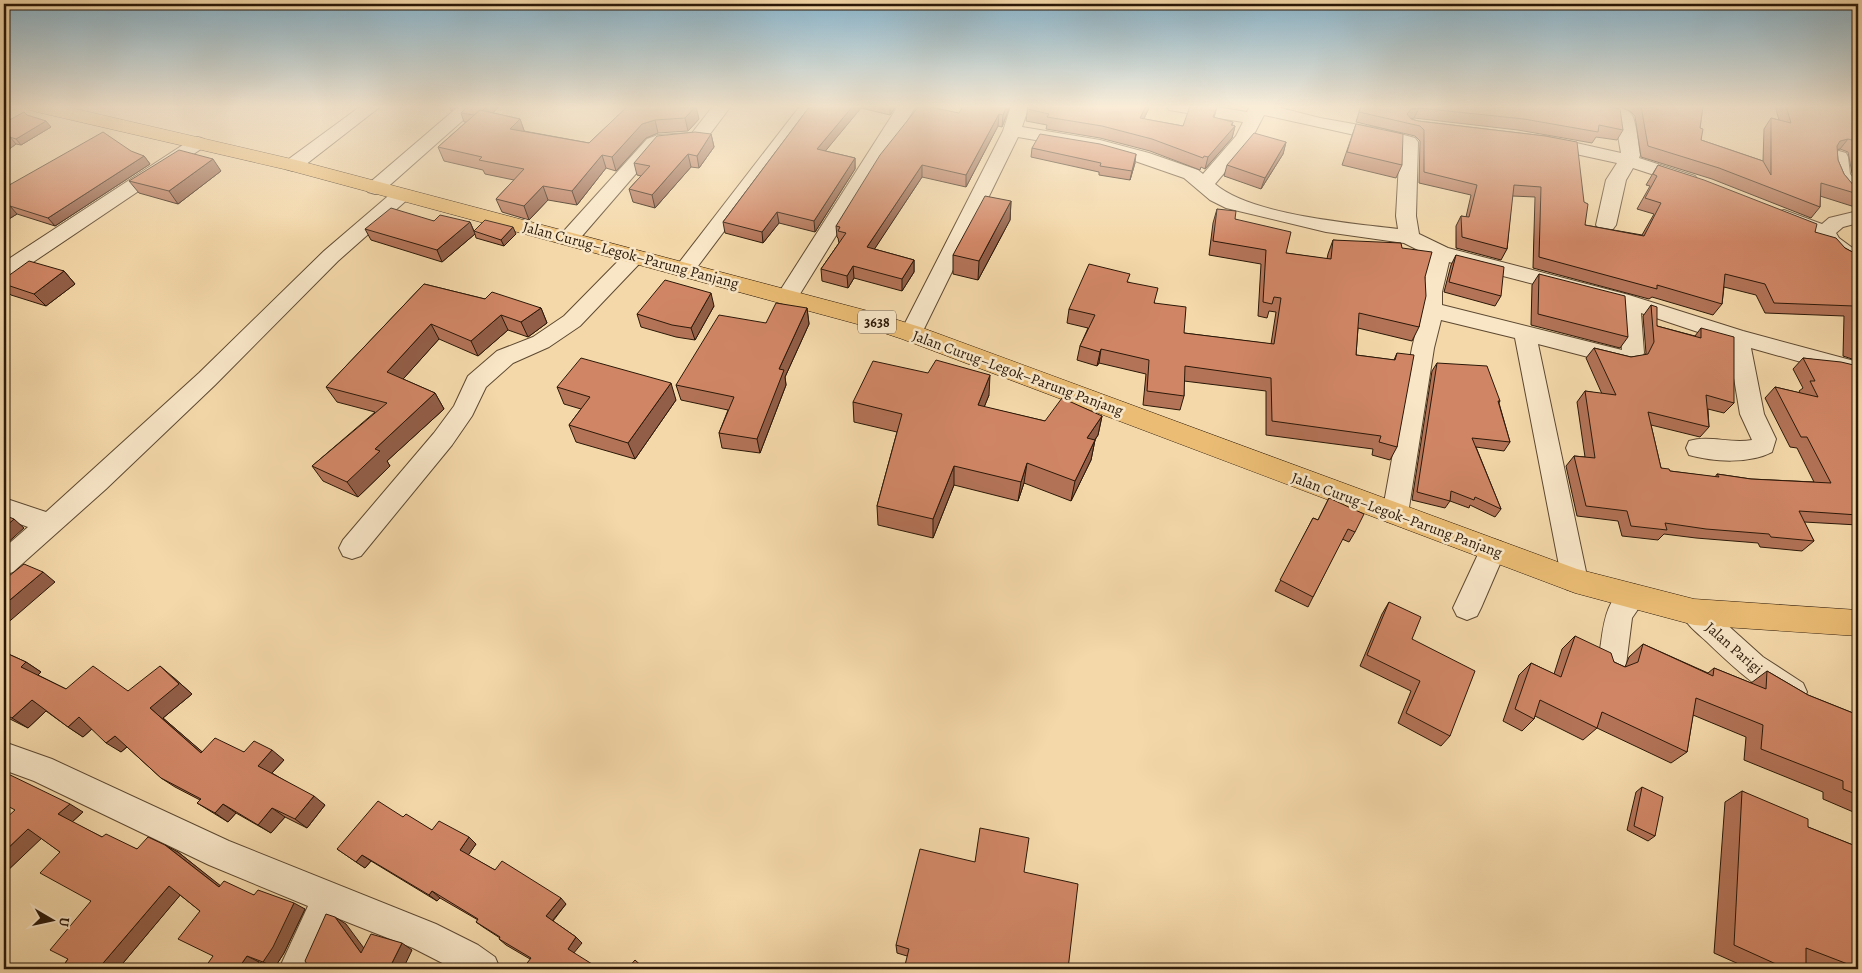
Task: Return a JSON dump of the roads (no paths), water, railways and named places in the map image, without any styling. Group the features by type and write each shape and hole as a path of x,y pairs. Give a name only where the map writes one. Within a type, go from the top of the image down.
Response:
{"main road":[{"name":"Jalan Curug–Legok–Parung Panjang","path":"234,151 293,165 634,257 686,269 864,318 911,333 1576,581 1694,612 1858,623"}],"street":[{"path":"4,272 185,151"},
{"path":"293,165 311,151"},
{"path":"375,188 417,151"},
{"path":"569,238 646,151"},
{"path":"686,269 775,151"},
{"path":"787,297 878,151"},
{"path":"911,333 1001,151"},
{"path":"1121,151 1191,174 1217,196 1233,204 1326,226 1409,237 1441,253 1629,302 1738,337 1858,370"},
{"path":"1204,185 1233,151"},
{"path":"1409,237 1406,216 1411,151"},
{"path":"1595,151 1628,160 1705,186"},
{"path":"1606,225 1616,180 1631,155 1630,151"},
{"path":"1839,157 1840,173 1854,186"},
{"path":"4,564 98,482 207,379 331,256 401,195"},
{"path":"1767,209 1825,232 1832,243 1846,255 1858,261"},
{"path":"1825,232 1836,222 1858,218"},
{"path":"1394,514 1423,348 1432,310 1431,292 1441,253"},
{"path":"352,548 443,439 464,410 476,382 505,357 541,342 572,321 634,257"},
{"path":"1432,310 1623,358 1630,358 1633,353 1629,302"},
{"path":"1525,332 1529,361 1576,581"},
{"path":"1698,448 1743,450 1758,449 1763,444 1764,439 1752,414 1738,337"},
{"path":"4,508 50,524"},
{"path":"1467,608 1492,550"},
{"path":"1612,666 1619,615 1633,596"},
{"name":"Jalan Parigi","path":"1694,612 1739,654 1769,678 1790,691 1816,701"},
{"path":"4,756 41,769 220,854 424,936 466,956 482,969"},
{"path":"296,969 328,899"}]}
